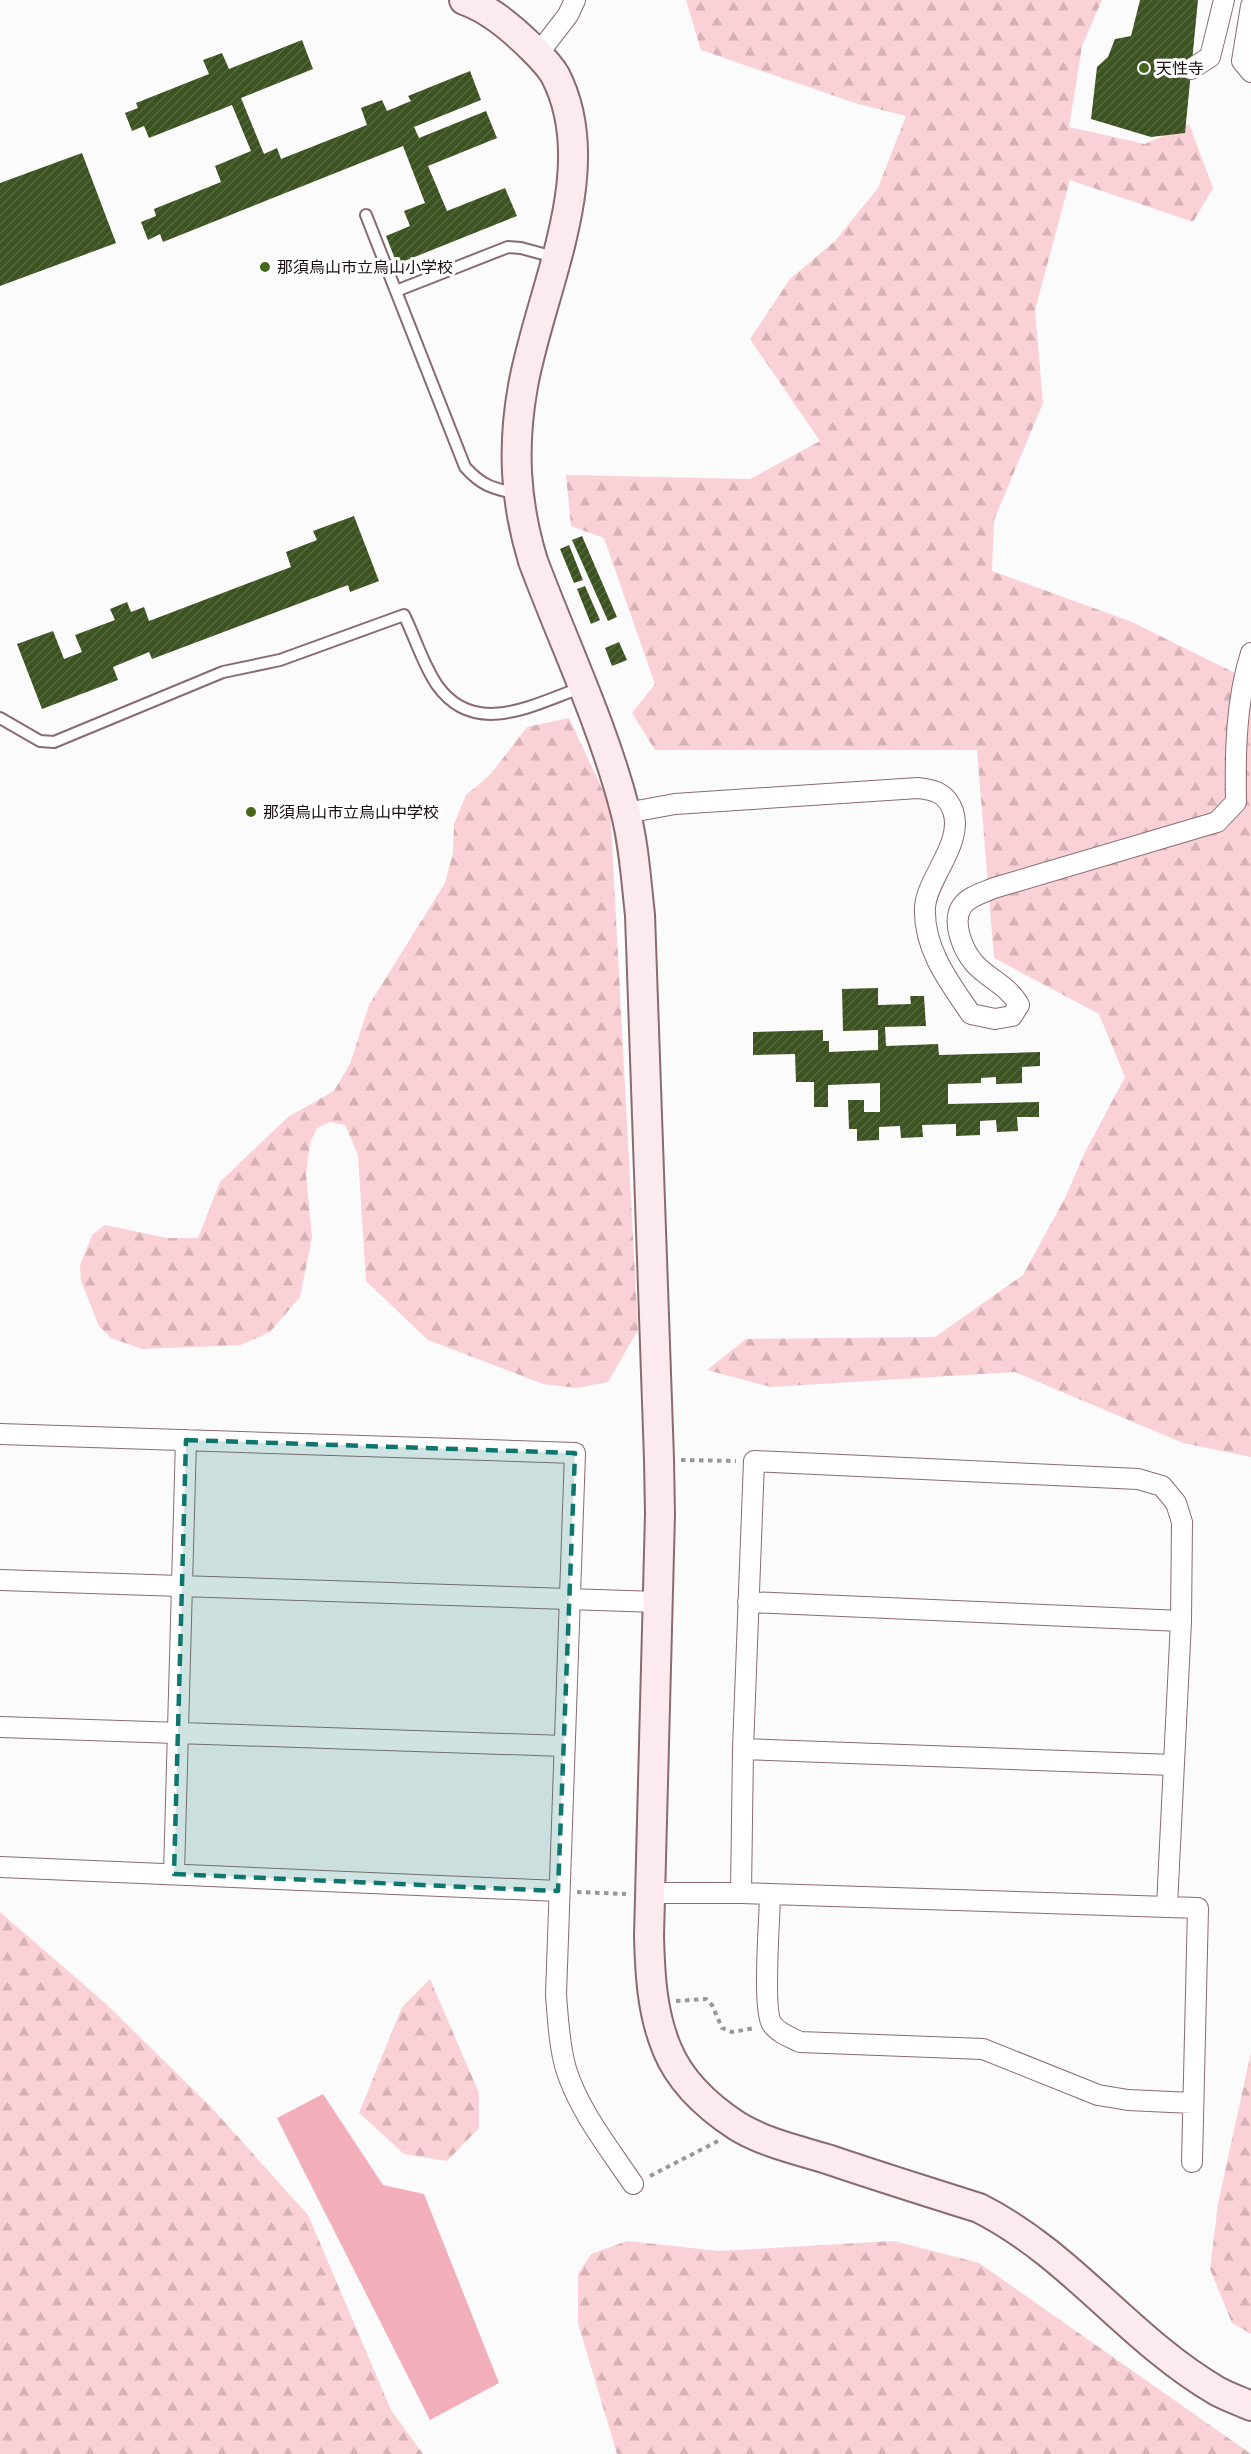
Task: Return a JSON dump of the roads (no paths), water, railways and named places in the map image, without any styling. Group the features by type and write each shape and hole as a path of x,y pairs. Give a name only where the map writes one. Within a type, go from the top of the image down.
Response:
{"street":[{"path":"464,0 507,24 538,54 554,74 567,109 573,151 572,179 556,258 523,385 518,422 517,494 533,561 615,773 626,813 640,915 659,1459 650,1893 650,1973 659,2026 668,2051 680,2072 703,2100 738,2127 779,2144 979,2208 1007,2222 1066,2266 1138,2334 1178,2366 1219,2392 1251,2406"},
{"path":"538,54 568,15 575,0"},
{"path":"1191,69 1210,57 1224,0"},
{"path":"1251,6 1242,61 1251,72"},
{"path":"626,813 652,807 717,801 918,788 936,790 949,801 956,819 953,838 925,904 926,924 931,946 946,978 971,1014 995,1019 1012,1016 1018,1005 1013,994 973,962 964,947 957,927 960,908 971,898 994,888 1217,822 1236,802 1235,772 1243,680 1251,653"},
{"path":"0,1434 575,1453 558,1891 556,1995 559,2033 566,2069 587,2114 633,2184"},
{"path":"174,1874 186,1440"},
{"path":"741,1893 743,1749 754,1461 1138,1479 1162,1486 1176,1503 1182,1522 1181,1621 1167,1906"},
{"path":"0,1580 657,1602"},
{"path":"748,1602 1181,1621"},
{"path":"0,1727 564,1746"},
{"path":"743,1749 1173,1765"},
{"path":"0,1867 558,1891"},
{"path":"650,1893 741,1893 1198,1908 1192,2162"},
{"path":"770,1894 768,2005 772,2024 800,2042 983,2049 1098,2095 1128,2100 1192,2103"}],"lane":[{"path":"366,215 465,466 477,481 493,489 517,494"},
{"path":"396,291 508,248 521,248 556,258"},
{"path":"0,718 40,741 54,742 223,672 280,660 404,615 436,684 451,702 467,712 490,715 515,711 583,687"}],"place":[{"name":"天性寺","path":"1144,68"},
{"name":"那須烏山市立烏山小学校","path":"265,267"},
{"name":"那須烏山市立烏山中学校","path":"251,812"}]}
